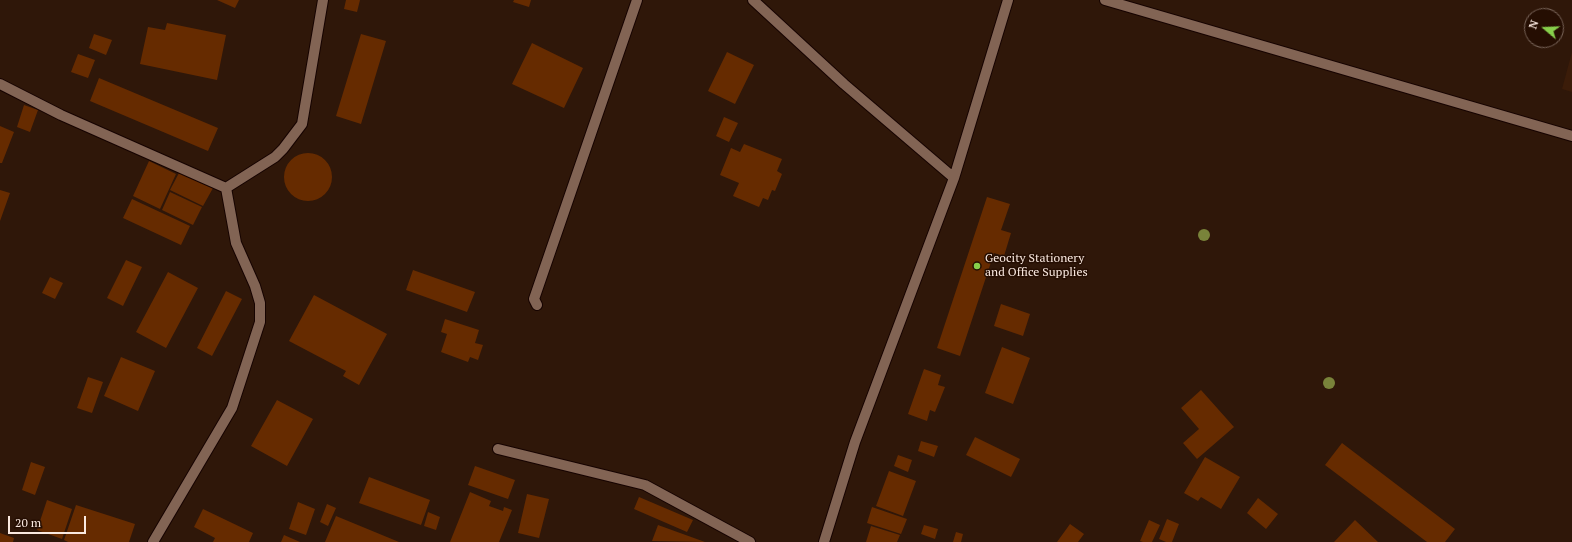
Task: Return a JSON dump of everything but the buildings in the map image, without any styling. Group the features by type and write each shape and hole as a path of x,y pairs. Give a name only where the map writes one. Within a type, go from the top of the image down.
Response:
{"street":[{"path":"226,188 275,157 302,124 323,0"},
{"path":"537,305 534,299 637,0"},
{"path":"753,0 844,84 954,178"},
{"path":"824,542 855,442 954,178 1008,0"},
{"path":"1105,0 1572,136"},
{"path":"0,84 61,115 226,188"},
{"path":"153,542 232,408 260,322 260,303 255,286 236,243 226,188"},
{"path":"498,449 645,485 750,542"}],"shaded area":[{"path":"1572,52 1572,92 1562,89"}],"place":[{"name":"Geocity Stationery and Office Supplies","path":"977,266"}]}
